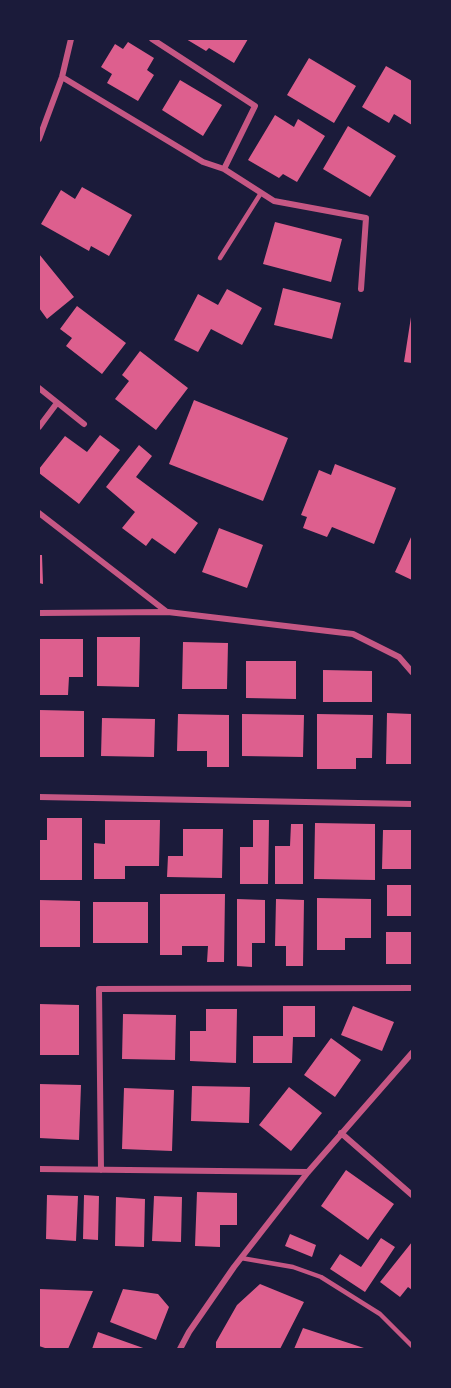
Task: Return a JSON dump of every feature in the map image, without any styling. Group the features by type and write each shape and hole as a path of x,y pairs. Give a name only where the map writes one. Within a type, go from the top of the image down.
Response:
{"street":[{"path":"39,139 62,77 71,39"},
{"path":"152,39 255,106 224,169"},
{"path":"62,77 203,162 224,169 274,201 366,218 361,289"},
{"path":"39,388 84,424"},
{"path":"39,427 57,403"},
{"path":"39,513 168,612"},
{"path":"39,613 168,612 353,634 399,657 412,672"},
{"path":"39,797 412,804"},
{"path":"101,1170 99,989 412,988"},
{"path":"180,1349 189,1332 241,1258 308,1172 412,1053"},
{"path":"341,1133 412,1195"},
{"path":"39,1169 308,1172"}],"lane":[{"path":"220,258 261,193"},
{"path":"241,1258 293,1267 321,1277 380,1314 412,1346"}],"building":[{"path":"186,39 248,39 234,63 209,48 206,51"},
{"path":"128,42 154,58 147,70 154,75 138,101 107,83 112,74 101,67 115,44 123,49"},
{"path":"309,58 356,86 334,123 287,95"},
{"path":"386,66 412,81 412,125 394,114 389,123 362,107"},
{"path":"180,80 222,105 203,136 162,110"},
{"path":"275,115 294,127 298,119 325,136 297,182 283,174 279,178 248,160"},
{"path":"348,126 396,156 370,197 323,169"},
{"path":"82,187 132,215 109,256 91,246 89,251 41,224 61,190 75,199"},
{"path":"275,222 342,239 331,282 263,264"},
{"path":"39,254 74,297 47,319 39,308"},
{"path":"283,288 341,303 332,339 274,325"},
{"path":"227,289 262,308 242,345 211,329 198,352 174,340 198,294 218,305"},
{"path":"77,306 126,343 102,374 66,346 72,338 60,329"},
{"path":"412,317 412,363 404,362"},
{"path":"140,351 188,388 156,430 115,399 129,381 122,375"},
{"path":"194,400 288,438 263,501 169,464"},
{"path":"100,435 120,450 79,504 39,473 39,469 65,436 87,452"},
{"path":"139,445 152,456 136,477 198,523 175,554 152,538 146,546 122,528 135,512 106,487"},
{"path":"335,464 396,488 374,544 332,527 327,537 303,528 307,517 301,515 319,470 331,475"},
{"path":"219,528 263,545 247,588 202,572"},
{"path":"412,535 412,580 395,572"},
{"path":"39,555 42,555 43,584 39,583"},
{"path":"97,637 140,637 139,687 97,686"},
{"path":"39,639 83,639 83,677 69,677 68,695 39,695"},
{"path":"183,642 228,643 227,689 182,689"},
{"path":"246,661 296,661 296,699 246,698"},
{"path":"323,670 372,671 372,702 323,702"},
{"path":"39,710 84,711 84,757 39,757"},
{"path":"387,713 412,714 412,764 386,764"},
{"path":"178,714 229,715 229,767 207,767 207,751 177,751"},
{"path":"242,714 304,715 303,757 242,756"},
{"path":"317,714 373,715 372,758 356,758 356,769 317,769"},
{"path":"102,718 155,719 154,757 101,756"},
{"path":"47,818 82,818 82,880 39,880 39,840 47,840"},
{"path":"105,820 160,820 159,866 125,866 125,879 94,879 94,843 105,844"},
{"path":"253,820 269,820 268,884 240,884 240,847 253,847"},
{"path":"315,823 375,824 375,880 314,879"},
{"path":"291,824 303,824 303,884 275,884 275,846 290,846"},
{"path":"183,829 223,829 222,878 167,877 168,856 183,856"},
{"path":"383,830 412,830 412,869 382,869"},
{"path":"387,885 412,885 412,916 387,916"},
{"path":"160,894 225,894 224,962 207,962 208,946 182,946 182,955 160,955"},
{"path":"317,898 371,899 371,938 345,938 345,950 317,950"},
{"path":"237,899 265,900 265,943 252,943 252,967 237,966"},
{"path":"276,899 304,900 303,966 286,966 286,946 275,946"},
{"path":"39,900 80,901 80,947 39,947"},
{"path":"93,902 148,902 148,943 93,943"},
{"path":"386,932 412,932 412,964 386,964"},
{"path":"39,1004 79,1005 79,1055 39,1055"},
{"path":"283,1006 315,1006 315,1037 293,1037 292,1063 253,1063 253,1036 283,1036"},
{"path":"353,1006 394,1022 382,1051 341,1035"},
{"path":"206,1009 237,1009 236,1063 190,1061 190,1031 206,1031"},
{"path":"123,1014 176,1015 175,1060 122,1059"},
{"path":"331,1038 361,1060 335,1097 304,1075"},
{"path":"39,1084 81,1085 79,1140 39,1138"},
{"path":"192,1086 250,1087 249,1123 191,1121"},
{"path":"289,1087 322,1113 291,1151 259,1125"},
{"path":"124,1088 174,1090 172,1151 122,1149"},
{"path":"346,1170 394,1204 368,1240 321,1206"},
{"path":"197,1192 237,1193 237,1225 220,1225 220,1247 195,1246"},
{"path":"47,1195 78,1196 76,1241 46,1239"},
{"path":"84,1195 99,1196 98,1240 83,1239"},
{"path":"154,1196 182,1197 181,1242 152,1241"},
{"path":"116,1197 145,1199 144,1247 115,1246"},
{"path":"290,1234 316,1245 312,1257 285,1246"},
{"path":"381,1238 395,1247 365,1292 330,1269 340,1254 361,1267"},
{"path":"412,1242 412,1290 408,1287 400,1297 380,1282"},
{"path":"260,1284 304,1302 280,1349 216,1349 216,1342 237,1305"},
{"path":"39,1289 93,1291 68,1349 48,1349 39,1346"},
{"path":"123,1289 158,1294 169,1307 156,1340 110,1322"},
{"path":"303,1328 367,1349 294,1349"},
{"path":"98,1332 146,1349 92,1349"}]}
